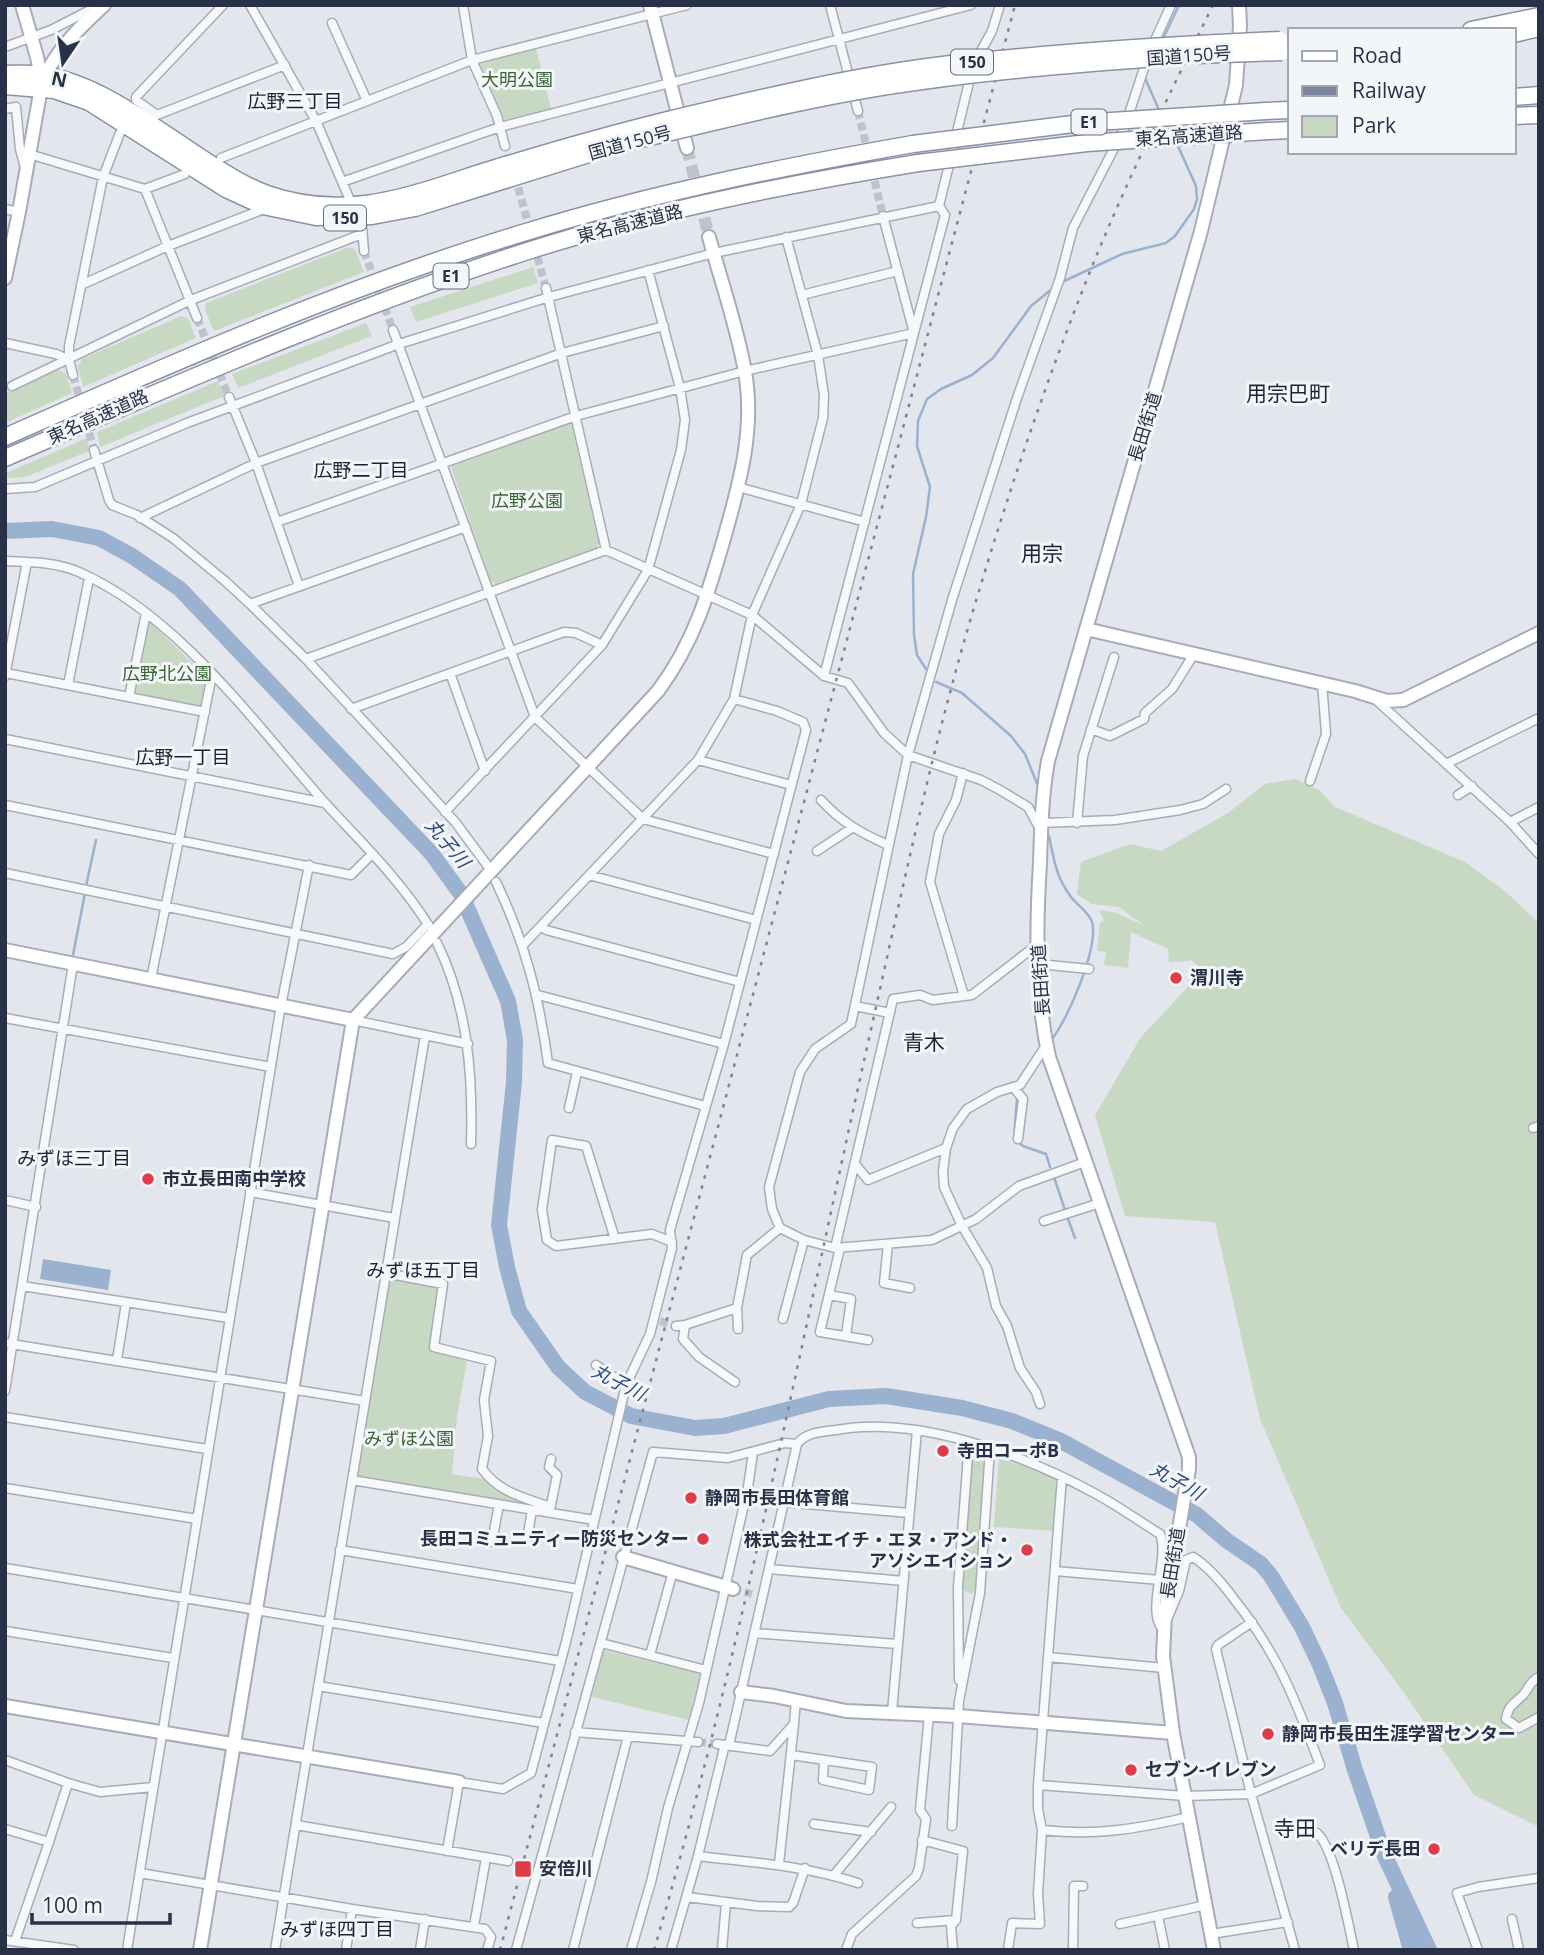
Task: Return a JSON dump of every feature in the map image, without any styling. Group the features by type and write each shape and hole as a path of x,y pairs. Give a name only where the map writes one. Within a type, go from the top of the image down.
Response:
{"highway":[{"path":"1481,28 1539,16"},
{"path":"1516,34 1539,28"},
{"name":"国道150号","path":"5,86 42,80 105,110 214,182 263,205 316,217 356,212 508,164 670,126 776,94 948,65 1196,44 1286,46"},
{"name":"国道150号","path":"5,74 78,85 111,100 227,174 265,193 356,212"},
{"path":"1516,97 1539,95"},
{"name":"東名高速道路","path":"5,437 206,349 455,255 609,208 800,164 913,144 1081,123 1288,110"},
{"path":"1516,116 1539,115"},
{"name":"東名高速道路","path":"5,458 213,367 443,279 533,249 712,203 918,163 1087,143 1288,130"}],"street":[{"path":"22,5 42,80"},
{"path":"5,47 102,5"},
{"path":"5,278 42,80 59,51 102,5"},
{"path":"223,5 136,100 157,115 285,65"},
{"path":"250,5 316,121 356,212 364,251"},
{"path":"463,5 472,60 500,127 505,146"},
{"path":"220,158 472,60 651,10 687,5"},
{"path":"830,5 859,111"},
{"path":"342,182 500,127 971,5"},
{"path":"824,676 945,215 939,206 972,68 992,31 1000,5"},
{"path":"1085,1162 1019,1186 976,1219 932,1240 888,1244 838,1248 804,1240 780,1228 772,1209 769,1188 800,1072 815,1049 851,1024 908,755 967,553 1017,398 1060,278 1073,228 1124,129 1144,67 1171,5"},
{"name":"長田街道","path":"1214,1950 1173,1732 1164,1668 1163,1629 1189,1469 1187,1447 1085,1162 1046,1044 1038,944 1041,827 1048,761 1209,199 1236,85 1239,5"},
{"path":"651,10 687,148"},
{"path":"332,23 367,102"},
{"path":"5,109 16,107 20,149 26,172"},
{"path":"73,375 69,346 103,177 120,133"},
{"path":"29,154 145,189 185,174"},
{"path":"145,189 197,318"},
{"path":"81,285 168,246 259,211 263,205"},
{"path":"5,489 35,487 98,462 231,402 547,292 786,237 939,206"},
{"path":"5,209 19,212"},
{"path":"883,216 914,333"},
{"path":"12,386 191,300 362,234"},
{"path":"200,1950 353,1020 658,691 677,665 697,627 738,487 747,442 745,371 709,237"},
{"path":"523,945 698,760 734,699 752,615 801,505 823,418 824,395 818,355 786,237"},
{"path":"445,812 602,645 648,570 684,437 684,405 648,270"},
{"path":"802,295 898,271"},
{"path":"547,292 606,550"},
{"path":"140,518 256,463 562,353 664,327"},
{"path":"393,330 535,717 643,819 774,854"},
{"path":"277,522 576,416 745,371 914,333"},
{"path":"5,343 56,354 69,360"},
{"path":"231,402 256,463 299,586"},
{"path":"94,450 112,505 173,538 250,604 306,659 445,812 486,865"},
{"path":"738,487 865,522"},
{"path":"250,604 466,527"},
{"path":"306,659 606,550 752,615 824,676 848,683 884,733 908,755 981,780 1028,807 1041,827 1180,810 1203,804 1226,789"},
{"path":"5,561 66,568 89,578 146,613 212,675 408,895 428,925 406,947 393,954 5,873"},
{"path":"27,562 6,675 205,712"},
{"path":"68,685 89,578"},
{"path":"129,697 146,613"},
{"path":"1086,629 1394,702 1404,700 1539,633"},
{"path":"351,709 564,632 576,633 602,645"},
{"path":"1091,729 1110,736 1144,719 1145,713 1172,689 1194,654"},
{"path":"1077,823 1080,768 1114,657"},
{"path":"450,673 485,771"},
{"path":"151,979 212,675"},
{"path":"1310,781 1326,734 1322,683"},
{"path":"1374,697 1510,822 1539,854"},
{"path":"5,1706 503,1789 531,1773 626,1384 657,1320 672,1248 670,1230 724,1044 806,730 803,722 777,711 734,699"},
{"path":"1446,764 1539,718"},
{"path":"5,739 325,803"},
{"path":"698,760 791,785"},
{"path":"963,773 956,800 939,834 930,882 964,996"},
{"path":"1458,795 1472,786"},
{"path":"821,800 852,828 888,845"},
{"path":"5,805 351,875 372,854"},
{"path":"1510,822 1539,807"},
{"path":"817,851 852,828"},
{"path":"127,1950 281,1006 309,865"},
{"path":"589,875 756,920"},
{"path":"496,882 523,945 538,995 548,1063 705,1105"},
{"path":"541,926 546,930 740,982"},
{"path":"437,943 458,995 468,1044 471,1144"},
{"path":"868,1340 820,1332 855,1164 894,999 906,995 920,995 933,1000 972,995 1038,944"},
{"path":"5,950 468,1044"},
{"path":"5,1391 9,1343 36,1207 74,964"},
{"path":"1039,964 1085,969"},
{"path":"538,995 724,1044"},
{"path":"855,1006 890,1013"},
{"path":"5,1018 271,1067"},
{"path":"275,1950 425,1036"},
{"path":"1040,1404 1036,1392 1020,1368 1007,1326 996,1306 988,1268 962,1226 944,1187 943,1171 946,1148 953,1128 967,1109 997,1092 1020,1086 1046,1044"},
{"path":"569,1108 577,1072"},
{"path":"1014,1088 1023,1099 1018,1139"},
{"path":"615,1238 586,1146 552,1140 542,1210 547,1240 556,1246 652,1234 672,1242"},
{"path":"855,1164 869,1181 946,1148"},
{"path":"250,1192 394,1218"},
{"path":"5,1200 36,1207"},
{"path":"1044,1221 1100,1203"},
{"path":"738,1329 737,1308 747,1255 780,1228"},
{"path":"783,1319 804,1240"},
{"path":"888,1244 884,1283 911,1288"},
{"path":"385,1273 443,1284 434,1347 491,1361 485,1401 488,1436 482,1469 492,1483 550,1510 594,1520"},
{"path":"22,1286 229,1318"},
{"path":"829,1295 851,1299 846,1336"},
{"path":"117,1360 126,1303"},
{"path":"736,1382 699,1357 683,1339 680,1325 737,1308"},
{"path":"9,1343 365,1401"},
{"path":"596,1365 626,1384"},
{"path":"5,1417 207,1449"},
{"path":"671,1950 698,1856 724,1748 728,1745 783,1502 797,1444 802,1437 864,1427 917,1430 969,1442 1062,1477 1098,1495 1160,1534 1163,1546 1157,1622 1163,1629 1176,1601 1186,1560 1192,1557 1223,1584 1278,1662 1320,1765 1251,1794 1185,1796 1038,1785"},
{"path":"892,1712 917,1430"},
{"path":"952,1826 958,1716 958,1587 969,1442"},
{"path":"516,1950 653,1452 728,1458 785,1443 797,1444"},
{"path":"958,1701 980,1593 990,1449"},
{"path":"631,1950 729,1588 753,1453"},
{"path":"550,1510 557,1475 550,1467 551,1459"},
{"path":"1008,1950 1012,1923 1040,1924 1038,1894 1042,1830 1038,1809 1038,1785 1062,1477"},
{"path":"352,1479 532,1510 550,1510"},
{"path":"5,1488 197,1519"},
{"path":"783,1502 909,1513"},
{"path":"492,1542 499,1504"},
{"path":"527,1540 532,1510"},
{"path":"340,1550 578,1589"},
{"path":"623,1558 729,1588"},
{"path":"5,1568 560,1661"},
{"path":"769,1569 904,1581"},
{"path":"650,1656 673,1571"},
{"path":"1055,1571 1160,1580"},
{"path":"752,1594 763,1597"},
{"path":"1252,1622 1218,1644 1216,1649 1251,1794 1296,1950"},
{"path":"5,1631 173,1658"},
{"path":"754,1633 897,1644"},
{"path":"601,1643 706,1670"},
{"path":"1048,1657 1164,1668"},
{"path":"1539,1677 1532,1681 1522,1696 1511,1703 1506,1719 1519,1728 1539,1717"},
{"path":"318,1686 543,1723"},
{"path":"741,1692 846,1711 958,1716 1173,1732"},
{"path":"779,1864 796,1700"},
{"path":"846,1950 852,1934 916,1876 919,1868 926,1819 920,1810 929,1715"},
{"path":"717,1744 770,1751 794,1724"},
{"path":"575,1732 698,1742"},
{"path":"573,1950 628,1736"},
{"path":"791,1755 872,1767 869,1790 823,1780 824,1760"},
{"path":"5,1760 100,1792 153,1787"},
{"path":"447,1851 458,1782"},
{"path":"15,1941 68,1783"},
{"path":"834,1875 891,1807"},
{"path":"1042,1830 1098,1834 1189,1817"},
{"path":"814,1824 871,1832"},
{"path":"296,1825 508,1861"},
{"path":"5,1829 49,1842"},
{"path":"1317,1833 1324,1839 1332,1863 1354,1950"},
{"path":"922,1840 963,1851 956,1920 951,1926 953,1950"},
{"path":"698,1856 806,1868 858,1883"},
{"path":"474,1927 486,1858"},
{"path":"687,1897 757,1906 789,1907 806,1868"},
{"path":"140,1873 485,1929 491,1937 487,1950"},
{"path":"1478,1950 1457,1893 1539,1878"},
{"path":"1073,1950 1074,1886 1083,1886"},
{"path":"722,1950 726,1902"},
{"path":"1120,1924 1206,1905"},
{"path":"345,1950 352,1909"},
{"path":"1158,1916 1165,1950"},
{"path":"420,1950 425,1919"},
{"path":"1511,1919 1519,1950"},
{"path":"917,1923 956,1920"},
{"path":"1211,1934 1288,1922"},
{"path":"5,1940 74,1950"}],"green space":[{"name":"大明公園","path":"536,48 551,109 504,120 480,63"},
{"path":"349,247 355,249 364,272 214,331 205,310 206,303"},
{"path":"533,267 538,283 416,322 410,307"},
{"path":"181,316 188,318 196,338 83,387 78,367 82,359"},
{"path":"366,323 372,336 238,388 232,374"},
{"path":"58,370 66,373 72,393 5,423 5,393"},
{"path":"218,381 224,396 100,447 97,432"},
{"name":"広野公園","path":"571,423 599,544 596,548 496,584 491,582 451,467 453,462"},
{"path":"87,438 89,451 25,477 8,478 6,473"},
{"name":"広野北公園","path":"151,623 207,677 204,704 199,706 136,694 147,624"},
{"path":"1295,779 1319,790 1335,807 1465,862 1506,892 1539,923 1539,1827 1474,1795 1405,1694 1341,1608 1260,1419 1215,1222 1125,1216 1095,1115 1141,1037 1204,970 1188,958 1189,961 1169,962 1168,949 1131,932 1128,968 1104,965 1106,952 1097,951 1100,923 1104,920 1099,910 1117,913 1145,926 1119,907 1092,904 1077,894 1081,862 1130,844 1161,851 1228,813 1265,784"},
{"name":"みずほ公園","path":"388,1278 440,1288 430,1349 467,1361 457,1416 452,1474 483,1479 523,1504 359,1479 356,1474"},
{"path":"979,1457 985,1463 978,1582 971,1594 963,1590 962,1585 971,1465 975,1458"},
{"path":"999,1457 1059,1480 1055,1531 994,1527"},
{"path":"603,1650 700,1674 689,1720 592,1697"}],"water":[{"path":"43,1259 111,1270 108,1290 40,1279"}],"waterway":[{"path":"1162,41 1179,5"},
{"path":"1145,78 1159,110"},
{"path":"1060,283 1122,254 1166,243 1175,236 1194,209 1197,199 1196,186 1177,144"},
{"path":"926,669 917,655 914,635 913,574 930,487 917,446 918,421 927,399 941,389 972,375 993,358 1031,306 1052,289"},
{"name":"丸子川","path":"5,531 52,529 99,538 132,556 180,589 432,854 461,894 508,1001 515,1040 514,1082 499,1225 507,1267 519,1311 558,1367 585,1392 631,1416 695,1428 724,1426 829,1399 886,1396 962,1408 1012,1421 1061,1441 1197,1515 1226,1540 1261,1564 1302,1627 1335,1703 1384,1854 1429,1950"},
{"path":"936,682 962,693 1011,736 1025,754 1038,786"},
{"path":"1049,836 1062,882 1071,897 1090,918 1093,933 1081,982 1052,1039"},
{"path":"86,886 96,840"},
{"path":"73,955 85,893"},
{"path":"1017,1099 1014,1139 1023,1146 1046,1154 1050,1167"},
{"path":"1054,1177 1065,1210"},
{"path":"1067,1216 1075,1238"},
{"path":"1396,1897 1411,1950"}],"tunnel":[{"path":"858,111 883,216"},
{"path":"687,148 709,237"},
{"path":"515,176 546,288"},
{"path":"364,251 393,330"},
{"path":"197,318 229,397"},
{"path":"73,375 94,450"},
{"path":"660,1321 676,1326"},
{"path":"733,1589 752,1594"},
{"path":"698,1742 717,1744"}],"railway":[{"path":"500,1950 1015,5"},
{"path":"654,1950 687,1833 746,1598 911,850 964,643 1018,467 1077,304 1136,166 1213,5"}],"place":[{"name":"渭川寺","path":"1176,978"},
{"name":"市立長田南中学校","path":"148,1179"},
{"name":"寺田コーポB","path":"943,1451"},
{"name":"静岡市長田体育館","path":"691,1498"},
{"name":"長田コミュニティー防災センター","path":"703,1539"},
{"name":"株式会社エイチ・エヌ・アンド・ アソシエイション","path":"1027,1550"},
{"name":"静岡市長田生涯学習センター","path":"1268,1734"},
{"name":"セブン-イレブン","path":"1131,1770"},
{"name":"ベリデ長田","path":"1434,1849"},
{"name":"安倍川","path":"523,1869"}],"district":[{"name":"広野三丁目","path":"295,101"},
{"name":"用宗巴町","path":"1288,394"},
{"name":"広野二丁目","path":"361,470"},
{"name":"用宗","path":"1042,554"},
{"name":"広野一丁目","path":"183,757"},
{"name":"青木","path":"924,1043"},
{"name":"みずほ三丁目","path":"74,1158"},
{"name":"みずほ五丁目","path":"423,1270"},
{"name":"寺田","path":"1295,1829"},
{"name":"みずほ四丁目","path":"337,1929"}]}
